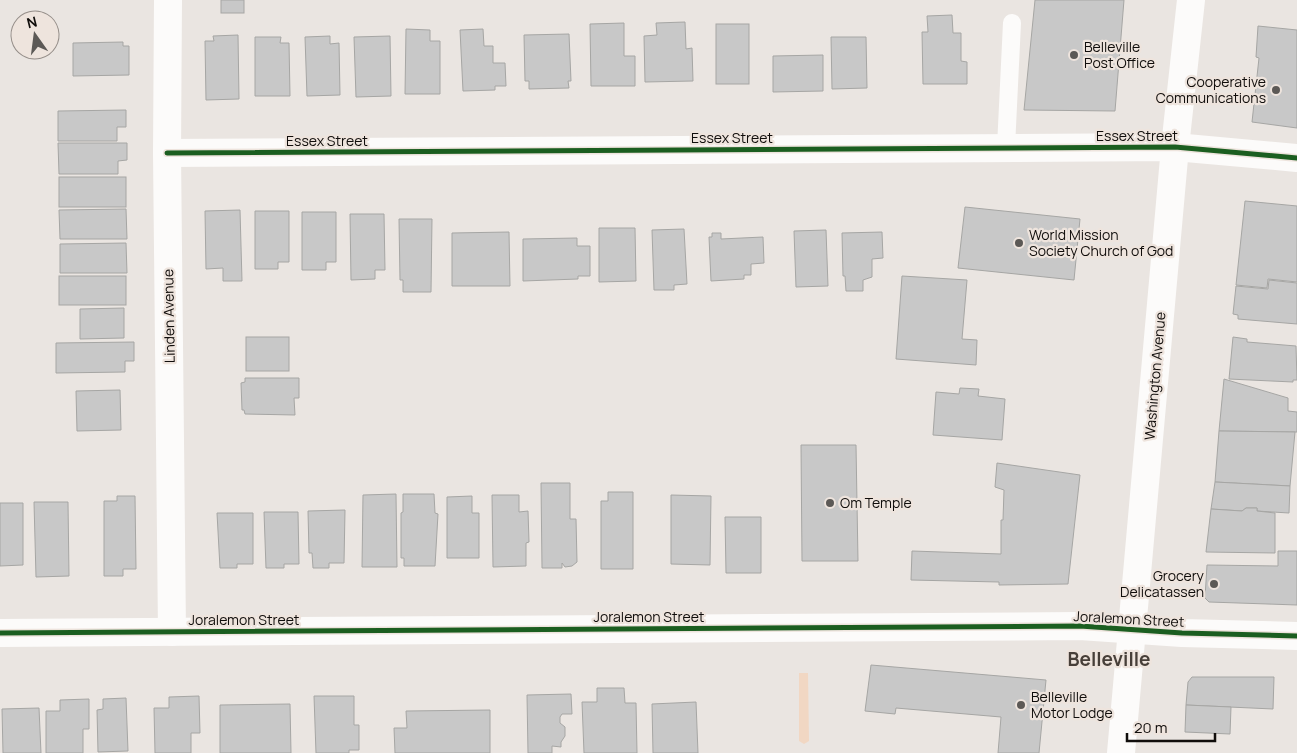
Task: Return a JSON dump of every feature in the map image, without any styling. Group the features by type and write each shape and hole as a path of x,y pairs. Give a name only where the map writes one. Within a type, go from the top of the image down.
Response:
{"street":[{"name":"Linden Avenue","path":"168,0 167,153 172,632"},
{"name":"Washington Avenue","path":"1121,753 1175,147 1191,0"},
{"name":"Essex Street","path":"167,153 1175,147 1297,158"},
{"name":"Joralemon Street","path":"0,633 1070,626 1297,636"}],"lane":[{"path":"1006,147 1012,23"}],"shaded area":[{"path":"799,673 808,673 809,741 804,744 799,741"}],"building":[{"path":"221,0 244,0 244,13 221,13"},
{"name":"Belleville Post Office","path":"1035,0 1124,0 1115,111 1024,110"},
{"path":"952,15 953,33 961,33 961,61 967,62 967,84 923,84 922,32 928,32 927,16"},
{"path":"685,22 686,49 692,48 693,81 645,82 644,36 657,35 656,23"},
{"path":"624,23 624,56 635,56 635,86 591,86 590,24"},
{"path":"716,24 749,24 749,84 716,84"},
{"name":"Cooperative Communications","path":"1258,26 1297,30 1297,128 1252,122 1259,58 1256,57"},
{"path":"406,29 430,30 430,41 440,41 440,94 405,94"},
{"path":"483,29 484,46 493,46 493,63 505,63 506,86 495,86 495,90 463,91 460,30"},
{"path":"569,34 571,81 568,81 569,88 529,89 529,81 525,81 524,35"},
{"path":"238,35 239,99 206,100 205,41 214,41 213,36"},
{"path":"330,36 330,44 339,43 340,95 307,96 305,37"},
{"path":"390,36 391,96 356,97 354,37"},
{"path":"255,37 281,37 280,43 289,43 290,96 255,96"},
{"path":"831,37 866,37 867,88 832,89"},
{"path":"123,42 123,46 129,46 129,75 73,76 73,43"},
{"path":"823,55 823,91 773,92 773,56"},
{"path":"126,110 126,127 117,127 117,141 58,141 58,111"},
{"path":"58,143 127,143 127,160 118,161 118,174 59,174"},
{"path":"59,177 126,177 126,207 59,207"},
{"path":"1245,201 1297,206 1297,282 1268,279 1267,288 1236,285"},
{"name":"World Mission Society Church of God","path":"965,207 1080,219 1074,280 958,268"},
{"path":"126,209 127,239 60,239 59,210"},
{"path":"240,210 242,281 223,281 223,268 206,269 205,211"},
{"path":"255,211 289,211 289,262 278,262 278,269 255,269"},
{"path":"302,212 336,212 336,262 326,262 326,270 302,270"},
{"path":"350,214 384,214 385,270 375,270 375,279 351,280"},
{"path":"399,219 432,219 431,292 403,292 403,280 400,280"},
{"path":"599,228 635,228 636,281 599,282"},
{"path":"684,229 687,284 674,285 674,290 654,290 652,230"},
{"path":"826,230 828,286 796,287 794,231"},
{"path":"509,232 510,286 452,286 452,233"},
{"path":"882,232 883,258 872,259 872,277 863,280 863,291 846,291 845,276 843,276 842,233"},
{"path":"712,233 721,233 721,239 763,237 764,263 751,264 751,275 744,275 744,279 711,281 709,237 712,237"},
{"path":"577,238 577,246 590,246 590,276 578,276 578,279 523,281 523,239"},
{"path":"126,243 127,273 60,273 60,244"},
{"path":"59,276 126,276 126,305 59,305"},
{"path":"902,276 967,280 962,339 977,340 976,365 896,359"},
{"path":"1269,280 1297,283 1297,324 1238,319 1238,315 1233,314 1236,286 1268,289"},
{"path":"124,308 124,338 80,339 80,309"},
{"path":"246,337 289,337 289,371 246,371"},
{"path":"1233,337 1247,339 1247,342 1296,346 1297,380 1293,380 1293,382 1229,379"},
{"path":"134,342 134,361 125,361 125,372 56,373 56,343"},
{"path":"245,378 299,378 299,398 294,398 295,415 245,414 244,410 242,410 241,383 245,382"},
{"path":"1224,379 1288,398 1288,411 1297,412 1297,432 1219,431"},
{"path":"960,388 979,389 978,396 1005,399 1002,440 933,435 936,392 959,394"},
{"path":"120,390 121,430 77,431 76,391"},
{"path":"1219,431 1295,432 1290,486 1215,482"},
{"name":"Om Temple","path":"801,445 856,445 858,561 802,561"},
{"path":"997,463 1080,475 1068,584 999,585 999,582 911,580 912,551 1001,554 1001,520 1003,520 1004,490 995,487"},
{"path":"1215,482 1290,486 1289,513 1257,511 1257,508 1246,508 1242,511 1211,509"},
{"path":"541,483 570,483 570,519 576,519 577,562 572,566 565,567 562,563 562,568 542,568"},
{"path":"608,492 633,492 633,569 601,569 601,501 608,501"},
{"path":"396,494 397,567 362,567 363,495"},
{"path":"403,494 434,494 435,513 438,514 435,566 404,566 404,558 401,558"},
{"path":"492,495 519,495 519,512 528,511 529,542 526,543 526,566 493,567"},
{"path":"671,495 711,496 710,565 671,564"},
{"path":"117,496 135,496 136,569 123,569 123,576 104,576 104,501 117,501"},
{"path":"472,496 472,513 479,513 479,558 447,558 447,497"},
{"path":"34,502 68,502 69,576 36,577"},
{"path":"0,503 23,503 23,565 0,566"},
{"path":"1246,508 1257,508 1257,511 1275,513 1275,553 1206,552 1211,509 1242,511"},
{"path":"345,510 344,563 329,563 329,568 313,568 312,553 309,553 308,511"},
{"path":"264,512 298,512 299,564 284,564 284,568 266,568"},
{"path":"217,513 253,513 253,564 237,564 237,568 220,568"},
{"path":"725,517 761,517 761,573 726,573"},
{"path":"1278,551 1297,551 1297,605 1209,602 1205,598 1207,565 1278,566"},
{"path":"871,665 1046,680 1039,753 998,753 1001,717 896,708 895,714 865,711"},
{"path":"1192,677 1274,677 1273,709 1186,705 1188,682"},
{"path":"597,688 624,688 625,703 636,703 637,753 584,753 582,702 597,702"},
{"path":"571,694 572,714 562,714 560,717 560,723 565,727 565,736 561,742 561,747 552,746 552,753 528,753 527,695"},
{"path":"199,696 200,733 191,733 191,753 155,753 154,708 169,708 169,697"},
{"path":"314,696 354,696 354,725 359,725 359,750 349,750 349,753 316,753"},
{"path":"126,698 128,751 98,752 97,710 103,709 103,699"},
{"path":"89,699 89,729 83,729 83,753 46,753 46,711 60,711 60,700"},
{"path":"696,702 698,753 653,753 652,704"},
{"path":"290,704 291,753 220,753 220,705"},
{"path":"1186,705 1231,707 1230,734 1185,732"},
{"path":"39,708 41,753 3,753 2,709"},
{"path":"490,710 490,753 395,753 394,728 407,728 406,711"}],"cycle path":[{"path":"167,153 1175,147 1297,158"},
{"path":"0,633 1080,626 1182,633 1297,636"}],"place":[{"name":"Belleville Post Office","path":"1074,55"},
{"name":"Cooperative Communications","path":"1276,90"},
{"name":"World Mission Society Church of God","path":"1019,243"},
{"name":"Om Temple","path":"830,503"},
{"name":"Grocery Delicatassen","path":"1214,584"},
{"name":"Belleville Motor Lodge","path":"1021,705"}],"district":[{"name":"Belleville","path":"1109,659"}]}
